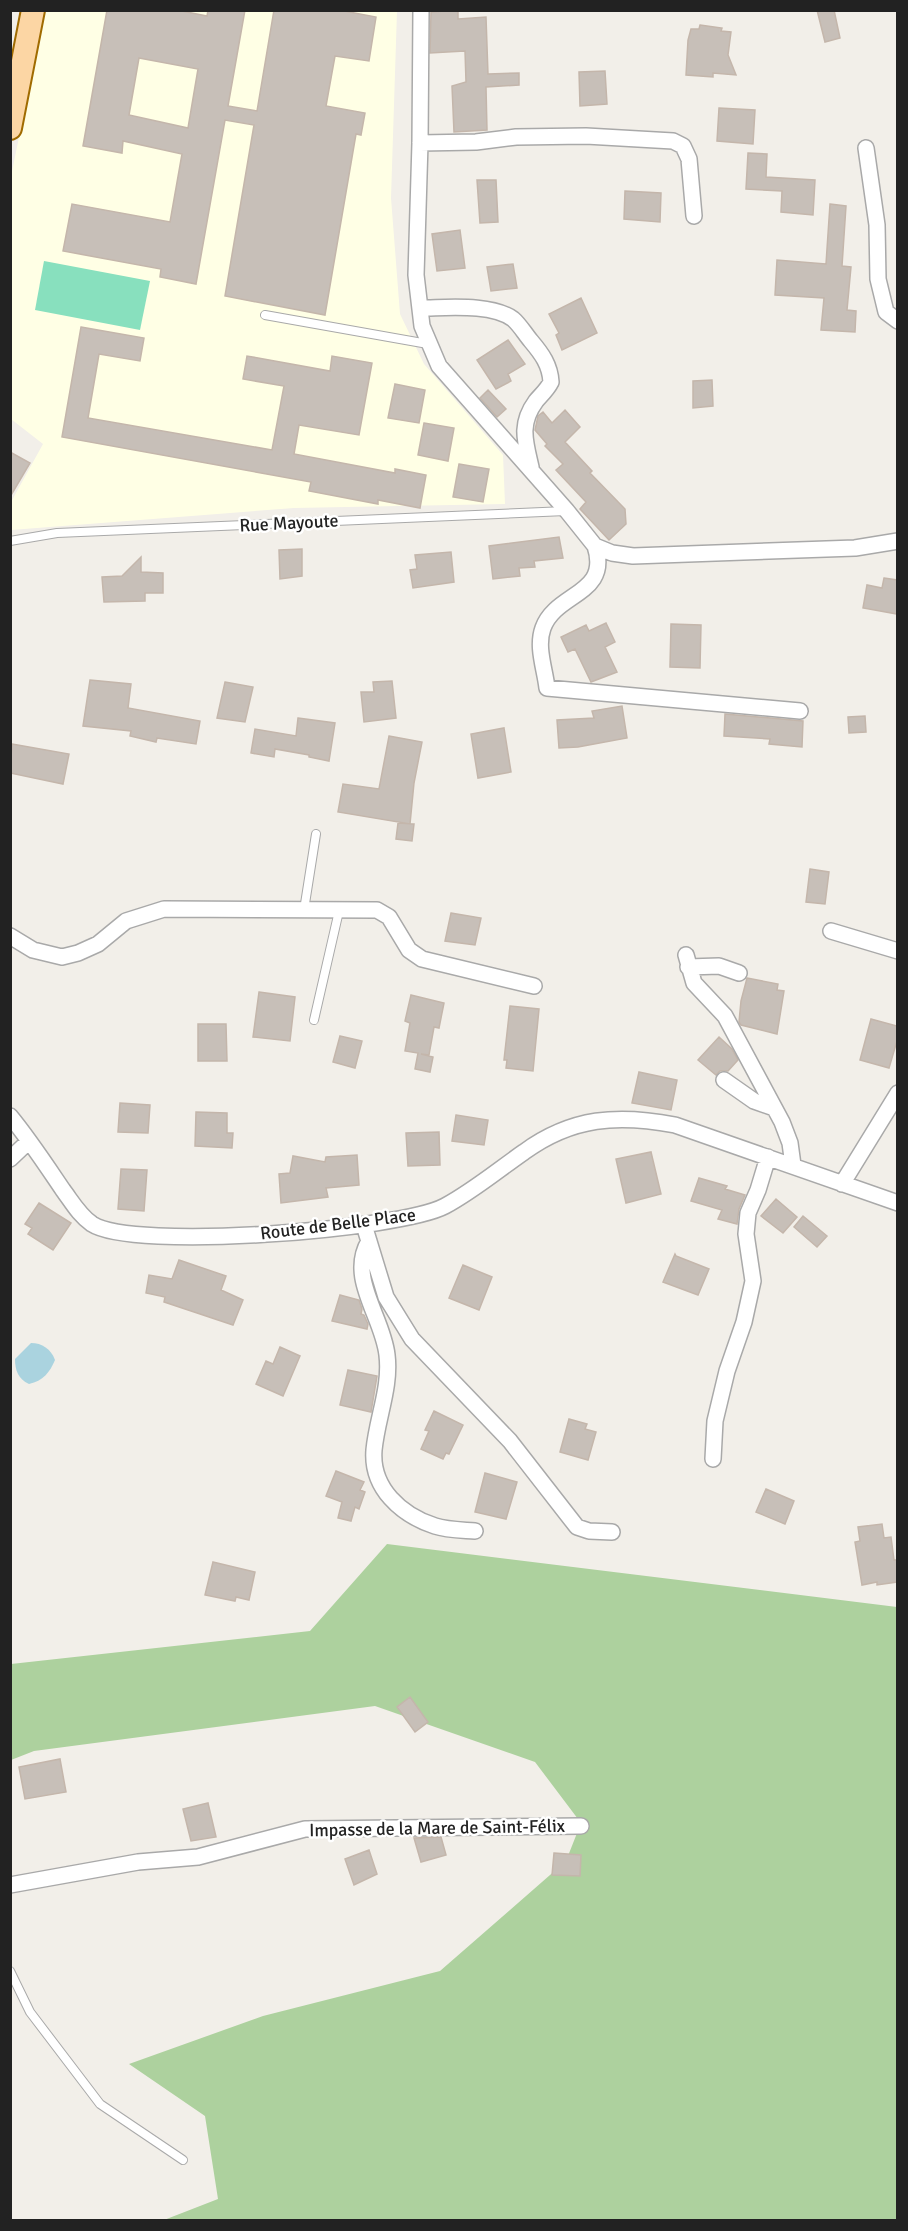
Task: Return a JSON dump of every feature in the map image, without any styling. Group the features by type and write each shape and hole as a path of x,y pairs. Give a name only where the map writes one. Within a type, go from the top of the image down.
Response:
{"main road":[{"path":"10,128 32,12"}],"street":[{"path":"421,10 416,275 422,326 439,366 567,511 595,546 599,558 598,572 589,585 555,611 543,626 539,643 547,688 800,711"},
{"path":"420,143 476,142 516,137 586,136 673,141 683,146 689,159 694,216"},
{"path":"866,148 877,225 878,279 886,312 897,321"},
{"path":"420,308 471,308 496,312 513,319 542,353 550,371 551,382 524,423 525,443 532,471"},
{"path":"595,546 612,553 633,556 855,548 897,541"},
{"path":"10,936 33,950 62,957 98,944 126,921 164,909 377,910 389,916 409,950 422,959 534,986"},
{"path":"831,932 897,951"},
{"path":"739,973 719,966 687,961 694,983 725,1016 774,1108 790,1143 793,1165"},
{"path":"724,1080 754,1101 774,1108"},
{"path":"842,1184 897,1093"},
{"name":"Route de Belle Place","path":"10,1116 77,1210 93,1224 105,1230 142,1235 180,1237 271,1233 364,1225 413,1217 443,1207 467,1193 543,1139 578,1124 607,1120 641,1119 675,1125 897,1203"},
{"path":"10,1159 29,1141"},
{"path":"713,1459 716,1421 727,1371 744,1322 753,1281 746,1234 748,1213 759,1190 768,1157"},
{"path":"364,1225 386,1297 412,1339 510,1441 577,1527 589,1531 612,1532"},
{"path":"369,1242 363,1251 361,1264 363,1281 387,1352 389,1372 374,1451 381,1486 394,1504 436,1527 476,1531"},
{"name":"Impasse de la Mare de Saint-Félix","path":"10,1885 138,1862 198,1857 305,1829 581,1826"}],"lane":[{"path":"265,315 430,344"},
{"name":"Rue Mayoute","path":"10,541 57,533 567,511"},
{"path":"304,910 316,834"},
{"path":"314,1020 339,910"},
{"path":"10,1971 30,2012 100,2104 183,2160"}],"shaded area":[{"path":"45,11 397,11 391,198 400,314 424,364 503,455 505,504 294,508 11,530 11,502 43,444 11,419 10,181"}],"green space":[{"path":"44,261 150,281 140,330 35,310"},
{"path":"387,1544 897,1607 897,2220 164,2220 218,2199 205,2116 129,2064 263,2016 440,1971 566,1861 581,1823 535,1762 375,1706 34,1751 11,1760 11,1664 310,1631"}],"water":[{"path":"31,1343 46,1347 55,1360 45,1375 29,1384 18,1374 15,1359"}],"building":[{"path":"107,10 177,10 207,16 208,10 245,10 228,106 257,111 274,10 339,10 376,17 369,61 335,56 326,106 365,113 361,135 356,134 325,315 225,296 254,125 225,120 196,284 160,277 161,269 63,251 72,204 170,222 182,154 123,141 122,153 83,146","holes":["139,58 198,69 188,128 129,115"]},
{"path":"458,10 458,19 486,17 488,74 519,73 519,85 486,87 487,130 454,132 452,86 466,82 465,51 430,53 431,12"},
{"path":"817,10 834,10 840,38 825,42"},
{"path":"700,25 722,28 721,31 731,32 728,55 736,75 713,73 713,77 686,75 691,29 699,29"},
{"path":"605,71 607,104 580,106 579,72"},
{"path":"719,108 755,110 753,144 717,141"},
{"path":"748,153 767,154 766,177 815,180 813,215 781,212 782,191 746,189"},
{"path":"477,180 496,180 498,222 480,223"},
{"path":"625,191 661,193 660,222 624,219"},
{"path":"830,204 846,206 842,266 851,267 847,310 856,311 855,332 821,330 824,298 775,295 777,260 826,264"},
{"path":"460,230 465,268 437,271 432,234"},
{"path":"513,264 517,288 491,291 487,267"},
{"path":"581,298 597,333 562,350 556,335 559,333 549,314"},
{"path":"81,327 144,338 140,361 99,354 88,418 272,450 284,386 243,379 247,356 330,371 332,356 372,363 359,435 299,425 294,454 395,473 395,469 426,475 420,508 378,500 378,504 309,491 311,482 62,437"},
{"path":"508,340 525,364 508,374 511,381 496,389 477,360"},
{"path":"712,380 713,406 693,408 693,381"},
{"path":"395,384 425,390 419,423 388,418"},
{"path":"488,390 506,409 497,417 480,398"},
{"path":"565,410 580,427 565,442 592,471 590,473 625,509 626,524 609,540 580,509 586,502 556,470 563,464 545,446 547,444 535,430 538,416 543,412 552,423"},
{"path":"424,423 454,428 448,461 418,455"},
{"path":"10,452 30,463 10,497"},
{"path":"459,464 489,469 483,502 453,497"},
{"path":"559,537 563,558 534,561 535,567 519,568 520,576 493,579 489,546"},
{"path":"302,549 302,576 280,579 279,550"},
{"path":"451,552 454,582 413,588 410,570 417,569 415,555"},
{"path":"141,557 141,572 163,573 163,593 145,593 145,601 104,602 102,577 122,576"},
{"path":"884,578 897,580 897,614 863,608 867,585 882,588"},
{"path":"606,623 615,642 605,647 617,672 591,682 575,649 568,652 561,637 586,625 589,631"},
{"path":"671,624 701,625 700,668 670,667"},
{"path":"90,680 131,684 128,708 200,721 196,744 157,738 156,742 130,736 131,731 83,726"},
{"path":"392,681 396,718 364,722 361,692 374,692 373,682"},
{"path":"225,682 253,687 245,722 217,718"},
{"path":"622,706 627,738 559,748 557,720 594,718 592,711"},
{"path":"725,714 803,721 802,747 769,744 770,739 724,736"},
{"path":"865,716 866,732 849,733 848,717"},
{"path":"298,718 335,723 329,761 275,749 274,757 251,753 255,729 296,736"},
{"path":"504,728 511,772 478,778 471,734"},
{"path":"389,736 422,742 414,783 410,824 338,812 343,784 379,789"},
{"path":"12,744 69,754 63,784 10,773"},
{"path":"398,823 414,824 412,841 396,839"},
{"path":"810,869 829,872 825,904 806,902"},
{"path":"451,913 481,918 475,945 445,941"},
{"path":"747,978 778,984 777,990 784,991 777,1034 741,1025 739,1022"},
{"path":"259,992 295,997 290,1041 253,1037"},
{"path":"411,995 444,1003 439,1028 434,1027 429,1055 421,1054 433,1057 430,1072 415,1069 418,1053 405,1051 410,1023 405,1021"},
{"path":"510,1006 539,1009 533,1071 506,1068 507,1060 504,1060"},
{"path":"871,1019 897,1026 897,1041 889,1068 860,1060"},
{"path":"198,1024 226,1024 227,1061 198,1061"},
{"path":"340,1036 362,1041 355,1068 333,1062"},
{"path":"719,1037 732,1049 738,1060 728,1071 720,1071 716,1075 698,1060"},
{"path":"639,1072 677,1080 671,1110 632,1103"},
{"path":"120,1103 150,1105 148,1133 118,1132"},
{"path":"196,1112 227,1113 227,1133 233,1133 232,1148 195,1146"},
{"path":"456,1115 488,1120 484,1145 452,1141"},
{"path":"439,1132 440,1165 408,1166 406,1133"},
{"path":"651,1152 661,1194 626,1203 616,1159"},
{"path":"357,1155 359,1185 326,1188 328,1197 281,1203 279,1174 290,1173 293,1156 325,1162 326,1157"},
{"path":"121,1169 147,1170 144,1211 118,1209"},
{"path":"699,1178 727,1186 725,1189 745,1195 739,1209 737,1224 718,1219 722,1210 691,1201"},
{"path":"776,1199 797,1217 783,1233 761,1216"},
{"path":"39,1203 71,1223 53,1250 28,1234 32,1228 25,1224"},
{"path":"803,1216 827,1236 817,1247 794,1227"},
{"path":"675,1254 709,1269 698,1295 663,1282"},
{"path":"179,1260 226,1276 221,1290 243,1300 233,1325 164,1302 165,1297 146,1293 149,1275 172,1279"},
{"path":"463,1265 492,1277 479,1310 449,1298"},
{"path":"340,1295 359,1300 361,1314 364,1315 368,1324 367,1329 332,1321"},
{"path":"280,1347 300,1356 283,1396 256,1384 266,1361 273,1364"},
{"path":"348,1370 377,1376 371,1412 340,1405"},
{"path":"434,1411 463,1425 449,1454 446,1453 443,1459 421,1449 429,1431 425,1430"},
{"path":"569,1419 587,1424 585,1429 596,1432 588,1460 560,1452"},
{"path":"336,1471 364,1482 360,1490 365,1492 359,1509 355,1507 351,1521 338,1518 342,1502 326,1496"},
{"path":"485,1473 517,1482 506,1519 475,1512"},
{"path":"766,1489 794,1501 785,1524 756,1512"},
{"path":"882,1524 884,1538 891,1537 894,1560 897,1560 897,1582 862,1585 855,1542 860,1541 858,1527"},
{"path":"213,1562 255,1572 249,1600 236,1597 235,1601 205,1595"},
{"path":"410,1697 428,1722 415,1732 397,1707"},
{"path":"60,1759 66,1792 25,1799 19,1767"},
{"path":"208,1803 216,1837 191,1841 183,1809"},
{"path":"441,1837 446,1855 421,1862 414,1838"},
{"path":"369,1850 377,1874 354,1885 345,1859"},
{"path":"554,1853 581,1855 580,1876 552,1875"}]}
